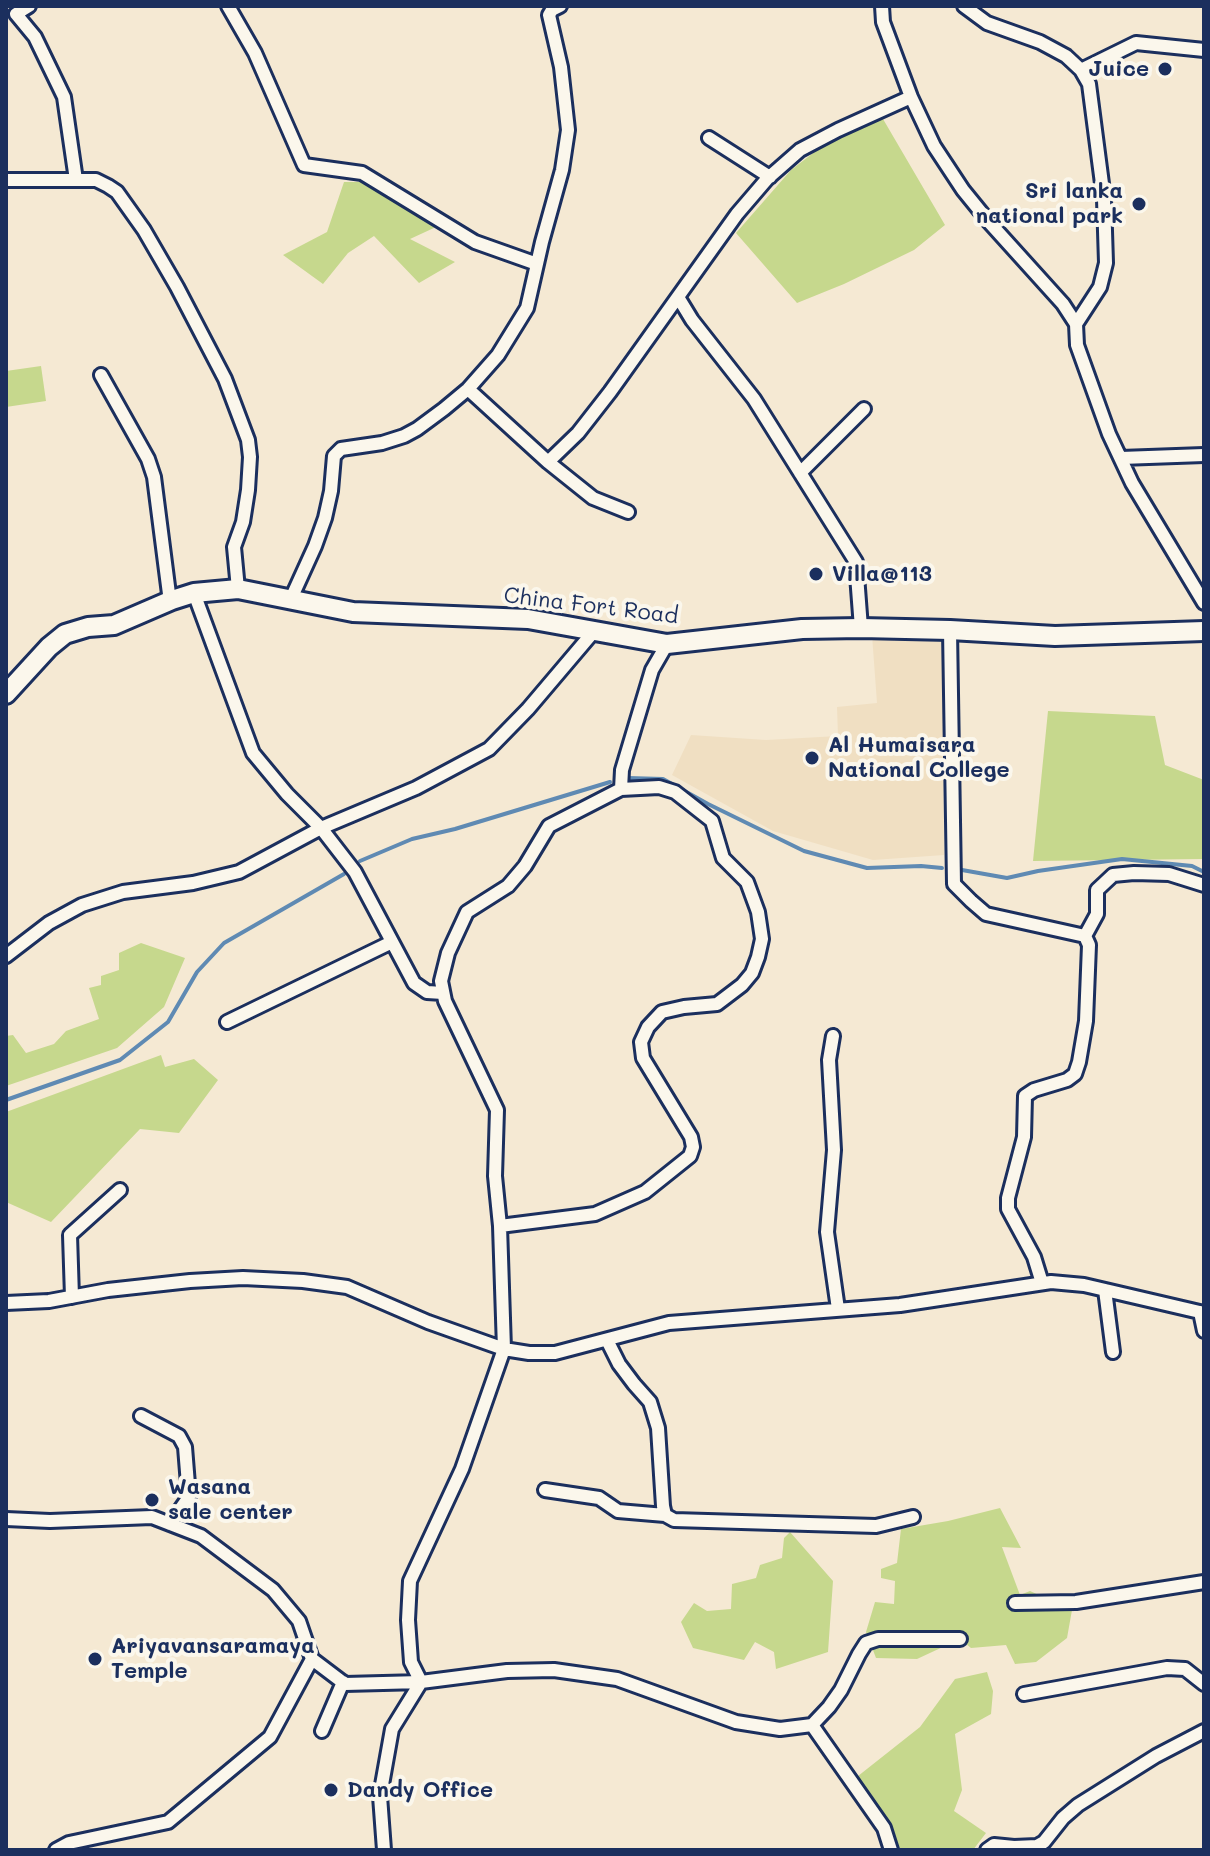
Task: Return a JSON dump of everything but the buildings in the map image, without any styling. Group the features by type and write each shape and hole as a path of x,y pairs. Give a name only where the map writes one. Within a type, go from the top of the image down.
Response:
{"street":[{"path":"29,6 16,14 35,37 64,97 76,180"},
{"path":"228,6 255,53 304,165 362,173 475,242 537,264"},
{"path":"290,601 325,518 334,456 341,449 382,443 404,436 430,420 468,389 498,355 527,308 562,170 568,130 561,67 549,15 560,6"},
{"path":"882,6 883,22 911,97 934,146 963,190 1063,304 1076,324"},
{"path":"964,6 987,23 1040,42 1066,56 1081,70 1089,84 1104,199 1106,263 1100,287 1076,324 1075,337 1109,434 1132,483 1204,603"},
{"path":"1081,70 1136,43 1204,50"},
{"path":"548,462 578,433 737,214 770,177 800,150 911,97"},
{"path":"709,138 770,177"},
{"path":"6,180 96,180 117,192 164,263 225,379 248,440 250,457 243,522 234,547 238,589"},
{"path":"678,297 692,320 754,399 856,562 861,628"},
{"path":"101,375 148,459 154,477 172,600"},
{"path":"468,389 548,462 593,498 628,512"},
{"path":"800,473 864,409"},
{"path":"1121,458 1204,455"},
{"name":"China Fort Road","path":"6,694 65,634 88,627 114,625 194,593 238,589 353,612 528,619 667,644 802,629 950,630 1055,636 1204,631"},
{"path":"194,593 253,753 321,828 355,872 414,983 427,992 443,993"},
{"path":"6,956 49,923 82,905 123,892 193,883 239,872 321,828 416,788 489,749 528,709 595,630"},
{"path":"950,630 954,884 986,914 1085,936"},
{"path":"621,789 622,770 652,670 667,644"},
{"path":"421,1682 411,1662 408,1620 410,1581 462,1469 504,1349 495,1176 497,1110 445,1001 441,981 448,953 467,912 508,886 525,866 549,826 621,789 659,787 675,792 712,821 723,858 747,882 758,912 762,939 752,973 742,985 717,1004 662,1012 648,1027 641,1042 643,1058 691,1137 693,1147 690,1156 645,1192 595,1214 500,1226"},
{"path":"1085,936 1097,914 1097,890 1113,875 1169,874 1204,885"},
{"path":"1042,1283 1034,1257 1008,1209 1008,1198 1024,1137 1025,1096 1034,1090 1067,1080 1075,1074 1079,1062 1086,1021 1089,945 1085,936"},
{"path":"227,1022 392,942"},
{"path":"833,1036 829,1060 834,1150 827,1232 838,1309"},
{"path":"72,1297 70,1235 120,1190"},
{"path":"6,1303 49,1301 108,1290 190,1281 243,1278 303,1281 347,1287 428,1322 504,1349 555,1353 669,1323 900,1305 1051,1282 1084,1285 1202,1313 1204,1331"},
{"path":"1105,1290 1113,1352"},
{"path":"607,1340 619,1364 650,1402 658,1428 665,1515"},
{"path":"141,1416 179,1436 185,1447 189,1497 170,1524"},
{"path":"545,1490 599,1498 618,1511 665,1515 674,1520 876,1526 913,1517"},
{"path":"6,1519 50,1521 152,1517 201,1536 273,1590 299,1621 312,1659 345,1684 421,1682 507,1671 554,1670 617,1679 736,1722 780,1729 812,1725 841,1690 866,1643 878,1639 960,1639"},
{"path":"1015,1603 1076,1602 1204,1582"},
{"path":"56,1850 69,1843 168,1822 270,1737 312,1659"},
{"path":"1024,1694 1167,1668 1185,1669 1204,1684"},
{"path":"322,1731 343,1682"},
{"path":"384,1850 380,1796 392,1729 421,1682"},
{"path":"812,1725 884,1828 891,1850"},
{"path":"987,1850 994,1845 1037,1846 1078,1805 1156,1756 1204,1731"}],"shaded area":[{"name":"Al Humaisara National College","path":"872,635 942,639 944,855 873,860 773,831 672,775 691,735 766,740 838,736 837,707 877,703"}],"green space":[{"path":"883,119 945,225 914,250 797,303 736,233 791,170 821,147"},
{"path":"344,182 365,182 436,227 410,239 455,262 419,283 374,236 348,253 323,284 283,255 327,232"},
{"path":"41,366 46,401 6,407 6,371"},
{"path":"1048,711 1155,716 1165,765 1204,780 1204,859 1033,861"},
{"path":"141,943 185,958 164,1007 117,1048 6,1086 6,1036 13,1035 26,1053 54,1044 66,1031 99,1019 89,988 101,985 101,976 119,970 119,953"},
{"path":"161,1055 165,1067 194,1059 218,1080 179,1133 140,1129 51,1222 6,1202 6,1112"},
{"path":"1000,1508 1021,1548 1002,1547 1020,1595 1030,1591 1072,1610 1067,1638 1036,1662 1015,1664 1006,1645 971,1648 960,1639 917,1659 876,1658 866,1632 875,1602 894,1604 895,1581 881,1578 881,1569 897,1563 901,1529"},
{"path":"790,1532 833,1581 828,1652 776,1669 774,1652 755,1642 744,1660 693,1648 681,1622 694,1603 707,1611 731,1609 732,1584 756,1578 760,1565 782,1558 784,1538"},
{"path":"987,1672 993,1691 991,1714 955,1734 962,1790 954,1811 986,1833 973,1850 892,1850 853,1780 920,1727 955,1679"}],"waterway":[{"path":"628,778 663,779 804,851 867,868 942,868"},
{"path":"360,861 412,839 610,782"},
{"path":"962,870 1007,878 1122,859 1192,866 1204,872"},
{"path":"6,1100 120,1060 168,1022 197,972 224,943 344,874"}],"place":[{"name":"Juice","path":"1165,69"},
{"name":"Sri lanka national park","path":"1139,204"},
{"name":"Villa@113","path":"816,574"},
{"name":"Al Humaisara National College","path":"812,758"},
{"name":"Wasana sale center","path":"152,1500"},
{"name":"Ariyavansaramaya Temple","path":"95,1659"},
{"name":"Dandy Office","path":"331,1790"}]}
